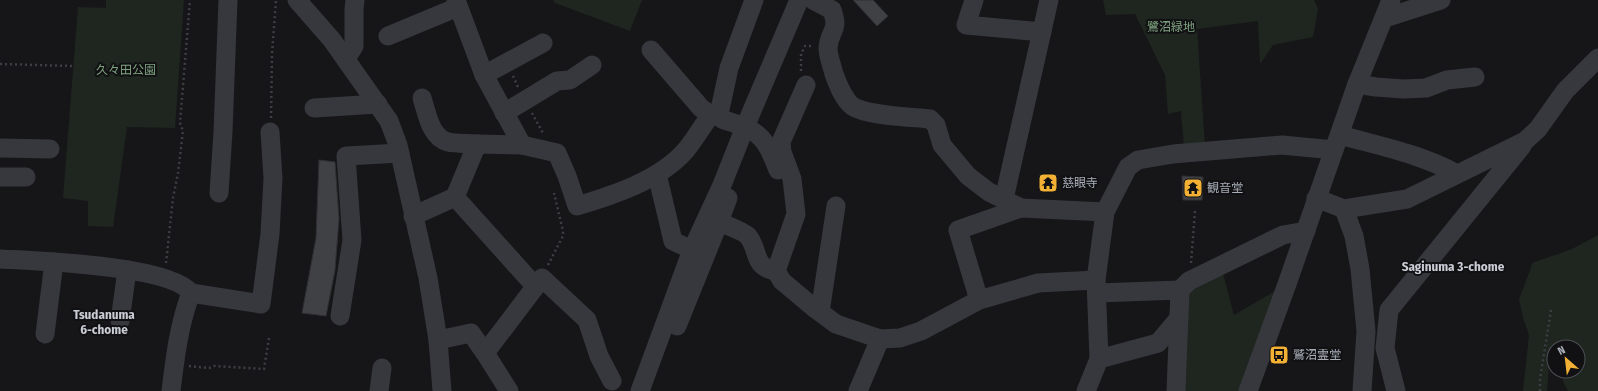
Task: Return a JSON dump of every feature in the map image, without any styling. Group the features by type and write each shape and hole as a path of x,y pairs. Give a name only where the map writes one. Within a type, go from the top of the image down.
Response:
{"street":[{"path":"219,193 228,0"},
{"path":"297,0 332,40 390,121 400,153 428,278 438,340 442,391"},
{"path":"346,59 354,46 355,0"},
{"path":"422,98 434,132 448,142 522,145 557,153 567,176 577,206 612,196 657,174 685,151 715,114 729,68 754,0"},
{"path":"651,391 719,222 748,128 799,0"},
{"path":"640,391 692,250 806,0"},
{"path":"1004,199 1050,0"},
{"path":"1248,391 1357,84 1388,6 1442,0"},
{"path":"971,1 966,25 1042,32"},
{"path":"388,36 461,2 482,36 472,40 484,75 522,145"},
{"path":"820,3 832,10 835,18 835,27 828,46 831,65 837,83 846,100 853,106 867,112 930,119 936,125 942,145 968,176 988,192 1021,208"},
{"path":"484,75 543,43"},
{"path":"651,50 701,108 722,119 748,128 759,134 770,149 782,181 792,179"},
{"path":"1396,391 1385,348 1388,310 1525,141 1538,130 1565,91 1598,58"},
{"path":"504,113 557,81 570,80 592,65"},
{"path":"1357,84 1403,89 1426,88 1447,80 1475,77"},
{"path":"776,271 796,214 792,179 782,152 781,142 806,85"},
{"path":"314,108 378,104"},
{"path":"0,259 54,262 127,270 165,278 186,287 191,293 261,304 270,234 273,178 270,132"},
{"path":"1316,198 1344,209 1407,199 1525,141"},
{"path":"1086,391 1099,359 1097,286 1105,212 1128,167 1138,160 1173,154 1337,142 1410,155 1444,167 1457,174"},
{"path":"414,216 455,197 477,144"},
{"path":"0,148 50,149"},
{"path":"340,316 352,240 346,156 400,153"},
{"path":"657,174 673,241 692,250"},
{"path":"0,177 26,177"},
{"path":"455,197 538,282 587,320 599,356 612,381"},
{"path":"820,312 836,206"},
{"path":"979,300 958,230 1021,208 1105,212"},
{"path":"1344,209 1354,236 1360,269 1366,331 1362,391"},
{"path":"719,222 748,236 762,266 776,271 782,281 836,324 880,339 900,338 921,330 979,300 1038,283 1097,286 1185,286 1283,235 1306,231"},
{"path":"45,334 54,262"},
{"path":"120,321 127,270"},
{"path":"486,353 538,282"},
{"path":"1176,391 1179,318 1185,286"},
{"path":"171,391 174,363 183,313 191,293"},
{"path":"1363,308 1388,310"},
{"path":"1099,359 1158,343 1179,318"},
{"path":"438,340 471,334 486,353 509,391"},
{"path":"858,391 880,339"},
{"path":"379,391 382,368"}],"path":[{"path":"165,278 173,198 184,131 180,123 190,0"},
{"path":"270,132 272,54 276,0"},
{"path":"806,85 801,80 801,54 806,46 828,46"},
{"path":"0,64 72,66"},
{"path":"538,282 563,236 564,231 554,191"},
{"path":"1185,286 1195,211"},
{"path":"1540,391 1540,379 1551,310"},
{"path":"174,363 209,368 214,366 264,369 269,338"}],"green space":[{"name":"久々田公園","path":"106,0 184,0 175,128 127,127 113,227 88,226 88,201 63,198 78,7 106,8"},
{"path":"553,0 642,0 630,31 555,3"},
{"name":"鷺沼緑地","path":"1103,0 1314,0 1318,9 1313,37 1273,45 1260,64 1258,21 1197,29 1205,146 1184,147 1181,111 1168,114 1165,75 1135,14 1106,15"},
{"path":"1598,235 1598,391 1568,391 1563,379 1586,379 1586,339 1546,339 1547,391 1523,391 1529,335 1523,318 1519,299 1532,263 1572,249"},
{"path":"1221,266 1234,315 1287,284 1248,391 1176,391 1180,290"}],"building":[{"path":"853,0 873,0 888,16 877,26"},
{"path":"319,160 335,162 339,219 335,270 326,316 302,313 316,238"},
{"path":"1182,176 1203,177 1202,200 1183,200"}],"place":[{"name":"慈眼寺","path":"1048,183"},
{"name":"観音堂","path":"1193,188"},
{"name":"鷲沼霊堂","path":"1279,355"}],"district":[{"name":"Saginuma 3-chome","path":"1453,266"},
{"name":"Tsudanuma 6-chome","path":"104,322"}]}
